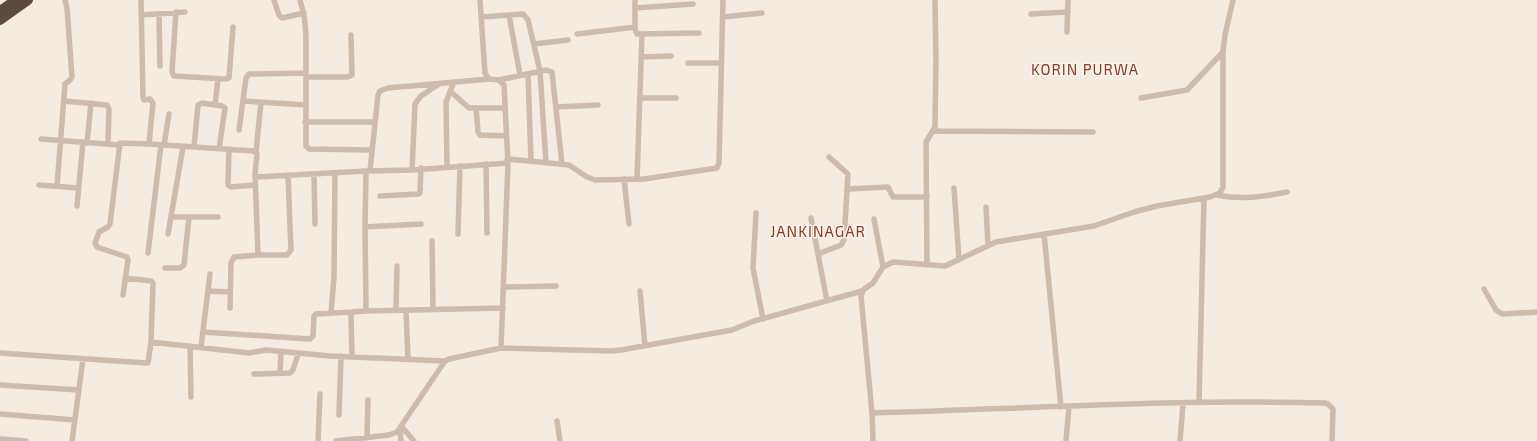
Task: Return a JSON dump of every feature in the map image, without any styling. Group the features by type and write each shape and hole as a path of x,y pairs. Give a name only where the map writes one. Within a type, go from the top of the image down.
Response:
{"highway":[{"path":"1,10 16,0"},
{"path":"0,20 28,0"}],"street":[{"path":"57,186 65,84 72,77 67,8 64,0"},
{"path":"142,0 143,97 144,100 150,99 153,103 149,144"},
{"path":"274,0 279,15 282,18 304,13"},
{"path":"300,0 304,13 306,34 305,144 307,148 372,150"},
{"path":"480,0 485,72 489,79"},
{"path":"635,0 635,27 637,34 699,33"},
{"path":"255,174 257,177 412,170 508,161 531,161 569,165 591,179 624,180 714,170 718,166 723,0"},
{"path":"928,265 926,142 935,127 935,0"},
{"path":"1067,32 1068,0"},
{"path":"1217,195 1220,194 1223,187 1223,52 1225,35 1233,0"},
{"path":"635,8 693,4"},
{"path":"176,12 172,74 218,79 227,79 230,77 233,27"},
{"path":"142,15 185,12"},
{"path":"1031,14 1068,12"},
{"path":"723,17 762,13"},
{"path":"159,14 160,66"},
{"path":"481,17 523,14 526,17 540,71 546,163"},
{"path":"509,15 520,75"},
{"path":"577,34 635,27"},
{"path":"637,179 642,34"},
{"path":"239,130 246,78 249,74 347,77 352,75 351,35"},
{"path":"534,44 568,40"},
{"path":"1141,98 1187,90 1223,52"},
{"path":"641,57 671,56"},
{"path":"688,63 721,63"},
{"path":"366,311 365,227 368,171 372,150 378,95 380,91 388,88 441,83 489,79 499,80 546,70 552,72 562,164"},
{"path":"528,74 531,161"},
{"path":"215,105 218,79"},
{"path":"499,80 504,85 508,161 501,348"},
{"path":"447,167 446,102 454,82"},
{"path":"412,170 415,104 421,96 441,83"},
{"path":"450,91 466,106 476,108 505,108"},
{"path":"640,98 676,98"},
{"path":"64,101 104,104 108,107 108,144"},
{"path":"243,101 306,105"},
{"path":"258,255 255,174 262,102"},
{"path":"77,206 78,188 91,103"},
{"path":"194,147 198,105 202,103 224,107 226,111 219,149"},
{"path":"556,108 598,105"},
{"path":"476,108 478,132 480,135 506,136"},
{"path":"148,252 163,145 169,114"},
{"path":"306,122 375,122"},
{"path":"933,131 1093,132"},
{"path":"41,139 119,145 122,142 256,152"},
{"path":"119,145 115,192 110,224 108,227 99,232 95,243 97,247 127,257 128,260 123,294"},
{"path":"168,234 183,147"},
{"path":"229,150 228,185 232,187 255,185"},
{"path":"818,254 841,245 844,240 848,174 829,157"},
{"path":"486,164 487,233"},
{"path":"458,234 460,166"},
{"path":"380,196 420,193 421,168"},
{"path":"331,313 334,277 335,173"},
{"path":"314,174 315,224"},
{"path":"230,308 232,260 237,256 287,255 290,250 288,175"},
{"path":"624,180 629,224"},
{"path":"39,185 78,188"},
{"path":"848,188 888,187 893,197 927,197"},
{"path":"954,188 959,260"},
{"path":"151,342 249,353 266,350 298,354 445,361 501,348 612,351 732,330 763,319 862,292 873,282 883,267 892,262 945,266 996,242 1094,226 1151,208 1217,195 1242,198 1266,196 1286,192"},
{"path":"1199,402 1204,198"},
{"path":"986,207 988,245"},
{"path":"756,213 753,268 763,319"},
{"path":"171,217 218,217"},
{"path":"165,268 180,268 184,265 189,217"},
{"path":"811,218 827,301"},
{"path":"874,219 883,267"},
{"path":"365,227 421,224"},
{"path":"1044,234 1061,407"},
{"path":"432,242 433,309"},
{"path":"396,310 397,266"},
{"path":"201,347 210,274"},
{"path":"0,354 146,363 149,361 151,342 153,283 151,281 125,278"},
{"path":"504,287 556,286"},
{"path":"1484,289 1496,310 1502,314 1537,312"},
{"path":"208,291 230,292"},
{"path":"640,291 645,346"},
{"path":"862,292 861,296 872,413 873,441"},
{"path":"203,332 310,339 313,336 314,316 316,314 396,310 503,308"},
{"path":"406,310 408,359"},
{"path":"352,312 352,356"},
{"path":"190,346 191,397"},
{"path":"280,373 281,352"},
{"path":"254,374 292,371 298,354"},
{"path":"339,415 341,356"},
{"path":"72,441 84,359"},
{"path":"336,441 393,434 401,428 445,361"},
{"path":"0,385 79,390"},
{"path":"318,441 320,394"},
{"path":"368,400 368,438"},
{"path":"872,413 1132,404 1183,404 1199,402 1324,403 1331,406 1333,412 1332,441"},
{"path":"1180,441 1183,404"},
{"path":"1066,441 1069,406"},
{"path":"0,414 75,420"},
{"path":"557,421 560,441"},
{"path":"401,428 401,441"},
{"path":"401,428 414,441"},
{"path":"0,439 26,441"}],"district":[{"name":"KORIN PURWA","path":"1085,70"},
{"name":"JANKINAGAR","path":"818,232"}]}
